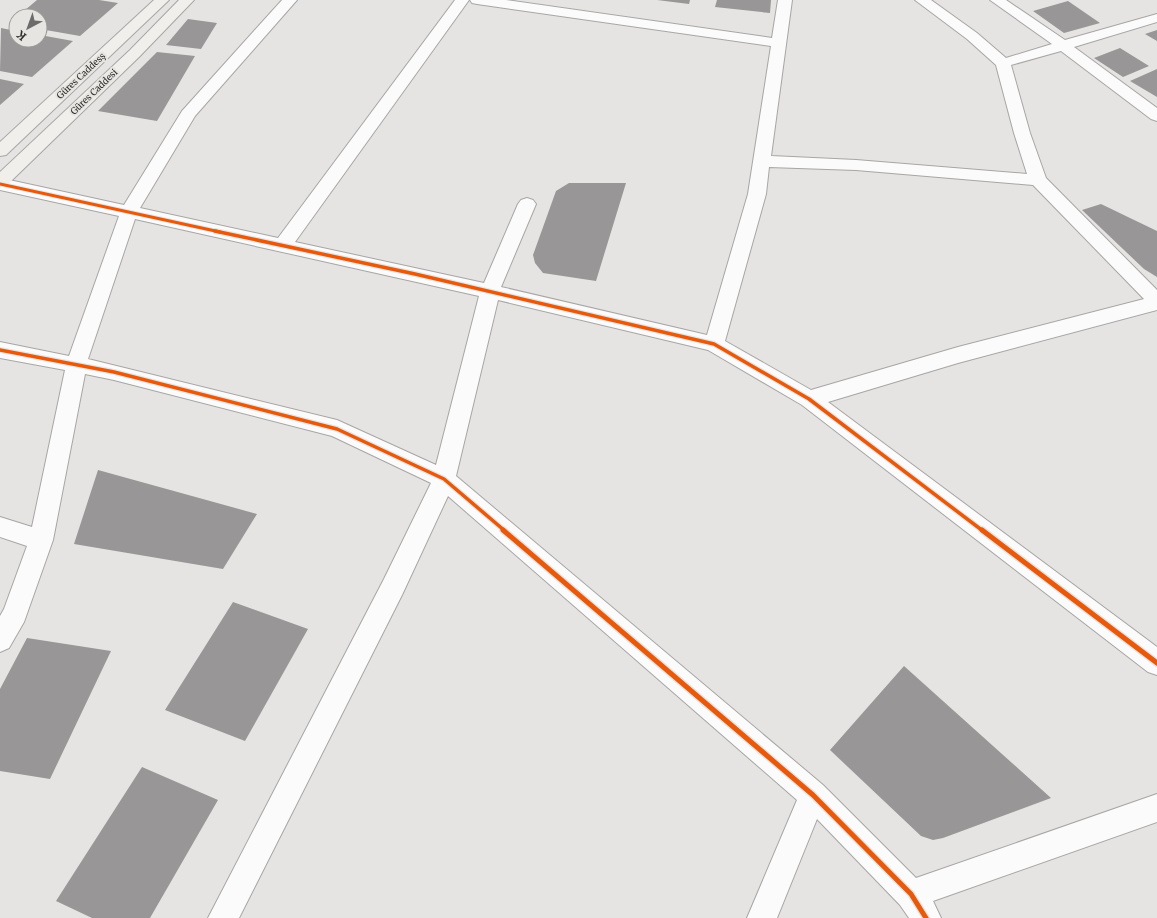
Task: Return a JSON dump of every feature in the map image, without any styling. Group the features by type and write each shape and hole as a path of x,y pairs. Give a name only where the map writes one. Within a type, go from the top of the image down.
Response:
{"street":[{"name":"Güres Caddesş","path":"0,151 162,0"},
{"name":"Güres Caddesi","path":"0,183 135,53 187,0"},
{"path":"0,640 15,614 41,540 76,366 129,212 188,114 290,0"},
{"path":"283,245 462,0"},
{"path":"477,0 778,43"},
{"path":"583,16 591,0"},
{"path":"714,344 757,194 785,0"},
{"path":"922,0 972,36 1004,64 1022,133 1038,180 1157,302"},
{"path":"997,0 1064,46 1157,116"},
{"path":"1004,64 1157,18"},
{"path":"762,161 856,165 1038,180"},
{"path":"0,183 283,245 714,344 809,399 1157,663"},
{"path":"223,918 393,587 444,479 490,292 527,204"},
{"path":"809,399 958,355 1157,302"},
{"path":"0,350 76,366 114,372 337,428 444,479 813,795 911,894 926,918"},
{"path":"0,527 41,540"},
{"path":"762,918 813,795"},
{"path":"911,894 1157,808"}],"building":[{"path":"37,0 99,0 118,3 80,36 48,30 48,8 28,8"},
{"path":"657,0 690,0 689,4"},
{"path":"717,0 771,0 770,13 715,7"},
{"path":"1068,1 1100,23 1064,33 1033,11"},
{"path":"188,19 217,23 201,49 166,45"},
{"path":"1,28 8,29 8,48 48,48 48,36 73,41 32,77 0,71"},
{"path":"1157,30 1157,41 1145,34"},
{"path":"1120,48 1149,66 1123,77 1094,58"},
{"path":"157,52 195,56 157,121 98,111"},
{"path":"1157,69 1157,97 1130,81"},
{"path":"0,79 24,84 0,105"},
{"path":"569,183 626,183 596,281 543,273 535,263 533,255 556,191"},
{"path":"1101,204 1157,231 1157,277 1144,269 1082,210"},
{"path":"98,470 257,514 223,569 74,544"},
{"path":"233,602 308,629 245,741 165,710"},
{"path":"27,638 111,651 50,779 0,771 0,689"},
{"path":"904,666 1051,798 943,838 933,840 921,836 830,750"},
{"path":"142,767 218,800 150,918 92,918 56,901"}],"cycle path":[{"path":"0,184 415,274 714,344 809,399 1157,663"},
{"path":"0,350 114,372 337,429 444,479 813,795 911,894 926,918"}]}
